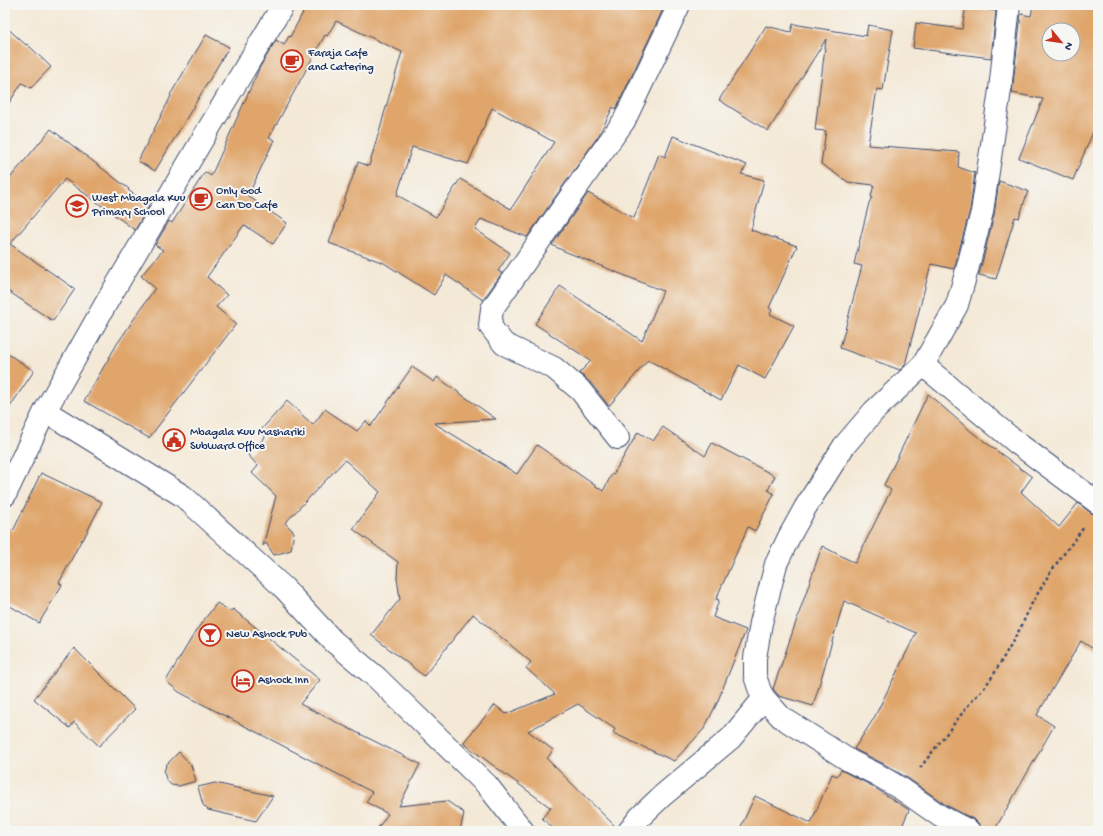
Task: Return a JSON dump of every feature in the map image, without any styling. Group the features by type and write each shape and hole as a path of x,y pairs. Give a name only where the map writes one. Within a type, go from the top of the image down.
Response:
{"street":[{"path":"5,494 45,411 113,291 283,5"},
{"path":"618,438 580,390 554,368 504,344 490,326 492,309 624,121 679,5"},
{"path":"969,831 940,816 903,790 850,761 781,717 764,698 760,691 755,676 755,658 761,623 776,564 805,508 844,446 874,411 923,365 957,304 979,228 982,212 1000,90 1009,5"},
{"path":"923,365 1017,443 1093,512"},
{"path":"45,411 183,496 284,588 333,641 377,678 487,785 523,831"},
{"path":"629,831 640,817 662,796 731,738 764,698"}],"path":[{"path":"903,790 994,674 1051,571 1093,512"}],"building":[{"path":"303,5 665,5 616,109 613,107 599,135 527,237 481,219 475,229 510,253 498,271 502,273 483,300 446,275 434,295 384,263 329,243 358,162 369,166 402,52 336,21 327,36 325,35 269,138 274,140 248,196 287,223 273,244 244,225 207,277 227,295 216,307 236,324 149,438 84,401 117,344 155,288 141,276 163,250 155,245 169,221 172,223 205,172 211,176 260,67 276,40 284,45 306,7","holes":["492,108 554,142 511,209 460,179 436,217 397,195 412,147 468,164"]},
{"path":"1033,5 1098,5 1098,120 1073,180 1019,158 1043,99 1012,93 1021,14 1031,16"},
{"path":"966,6 996,11 991,58 913,48 916,23 962,29"},
{"path":"793,24 866,36 868,25 893,30 883,90 877,89 868,145 959,152 958,167 975,173 970,210 954,269 931,264 905,365 900,370 840,348 862,266 854,264 874,185 848,182 821,164 826,131 815,130 826,39 768,131 719,100 766,26 791,32"},
{"path":"5,26 26,45 27,44 51,67 31,88 22,83 5,109"},
{"path":"206,35 229,47 155,171 138,161 171,96 170,95"},
{"path":"51,129 149,206 135,230 65,179 10,244 75,289 53,321 5,289 5,184"},
{"path":"673,136 747,165 741,174 764,180 751,230 797,246 769,308 772,310 770,314 794,326 765,379 739,365 721,400 648,360 609,406 590,382 579,373 591,361 535,324 560,286 642,341 663,291 552,245 588,193 634,218 659,154 665,157"},
{"path":"999,181 1028,191 1019,218 1015,217 996,279 979,275 994,215"},
{"path":"5,352 34,371 5,414"},
{"path":"412,367 434,382 437,377 496,419 434,423 517,474 537,445 603,491 638,432 653,441 663,427 705,456 712,443 775,476 768,490 774,494 755,531 748,527 716,599 719,600 713,617 746,630 717,703 704,729 674,761 613,733 615,729 578,704 528,731 553,750 547,759 617,828 617,831 556,831 542,818 551,808 463,743 495,705 506,714 555,694 526,668 531,662 473,614 424,676 371,635 400,599 397,578 398,562 353,529 380,492 345,460 285,523 294,532 291,550 274,555 266,543 263,546 276,496 252,473 258,466 248,455 266,436 260,431 287,401 313,425 325,409 357,431 366,421 371,426"},
{"path":"928,394 973,433 1032,477 1021,492 1059,527 1078,503 1091,513 1098,515 1098,652 1081,641 1037,715 1054,726 994,831 987,831 980,827 975,820 946,805 909,779 854,749 874,718 916,633 844,601 813,706 779,696 773,689 822,546 855,563 891,490 884,485"},
{"path":"41,473 102,502 59,583 62,585 39,623 5,603 5,527 13,531"},
{"path":"217,603 230,611 233,609 320,680 300,704 420,764 399,806 447,801 464,813 460,831 376,831 388,814 366,802 372,792 179,692 166,681 197,629"},
{"path":"74,648 135,709 99,746 74,722 70,728 34,699"},
{"path":"179,752 191,765 196,781 179,786 171,785 166,779 164,772 166,765"},
{"path":"841,770 872,786 909,810 900,831 739,831 755,796 811,823 832,774 837,776"},
{"path":"215,783 273,796 256,821 208,810 203,805 198,787"}],"place":[{"name":"Faraja Cafe and Catering","path":"292,61"},
{"name":"Only God Can Do Cafe","path":"201,199"},
{"name":"West Mbagala Kuu Primary School","path":"77,206"},
{"name":"Mbagala Kuu Mashariki Subward Office","path":"174,440"},
{"name":"New Ashock Pub","path":"210,635"},
{"name":"Ashock Inn","path":"243,681"}]}
